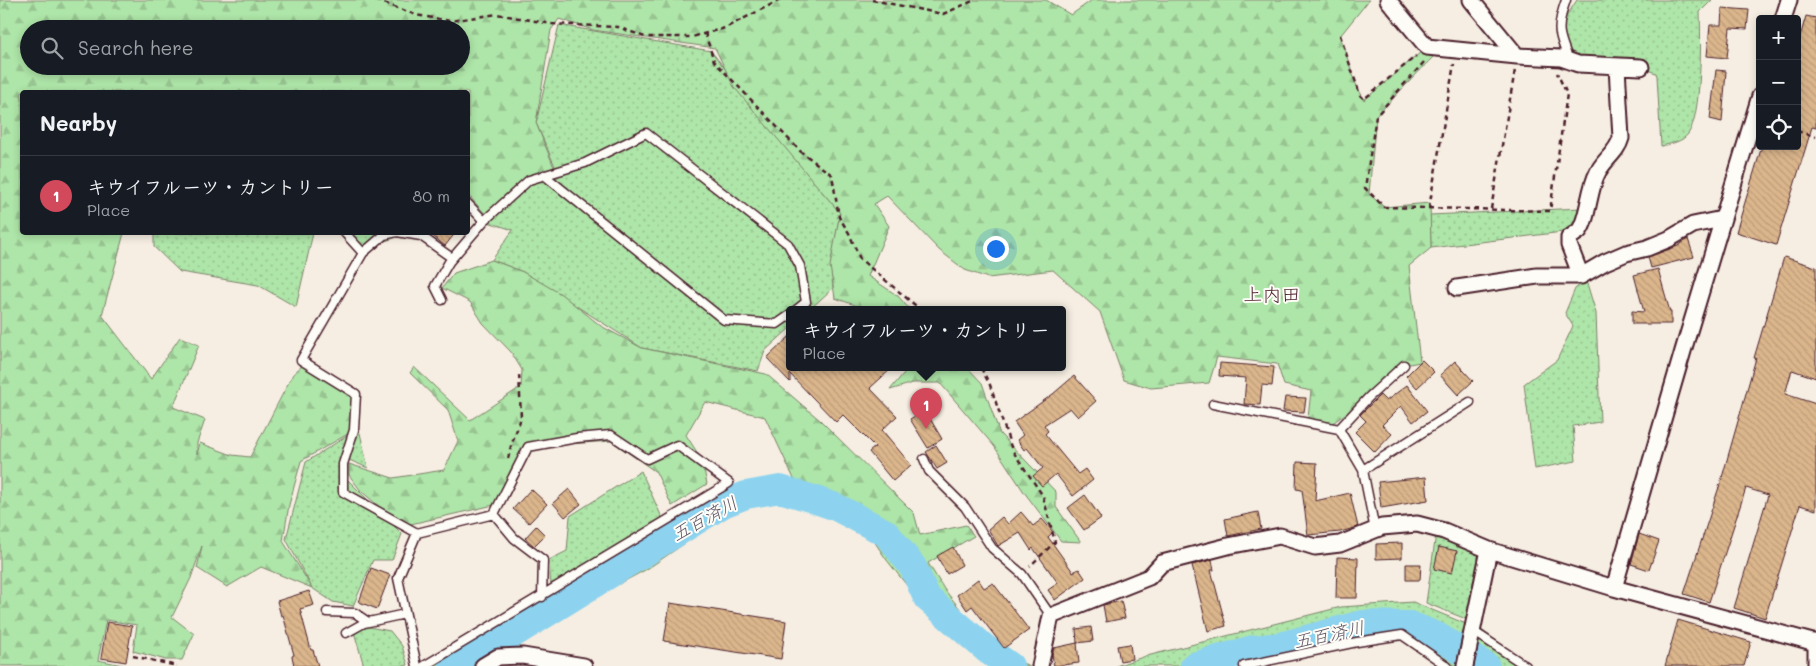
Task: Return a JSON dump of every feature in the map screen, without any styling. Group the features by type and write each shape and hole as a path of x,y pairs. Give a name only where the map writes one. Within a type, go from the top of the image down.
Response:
{"street":[{"path":"1388,0 1432,47 1517,56 1549,57 1569,60 1578,64 1641,67"},
{"path":"1471,0 1517,56"},
{"path":"1784,15 1788,0"},
{"path":"1581,276 1569,245 1569,238 1579,231 1583,222 1591,186 1598,171 1618,147 1621,138 1617,66"},
{"path":"1614,588 1757,105"},
{"path":"1457,288 1537,276 1581,276 1605,262 1626,253 1647,248 1669,239 1693,225 1722,220"},
{"path":"1040,665 1051,616 1149,577 1162,563 1228,546 1280,536 1315,548 1340,544 1382,527 1417,524 1444,531 1489,550 1614,588 1816,642 1816,666"},
{"path":"1466,666 1489,550"},
{"path":"483,666 498,657 523,656 584,666"}],"lane":[{"path":"1566,0 1558,26 1559,36 1569,60"},
{"path":"442,300 435,286 452,258 484,221 529,180 585,163 646,133 788,244 800,266 806,302 801,306"},
{"path":"544,175 724,320 778,324 786,318"},
{"path":"470,206 484,221"},
{"path":"347,235 363,253"},
{"path":"384,235 363,253 301,360 356,394 354,430 343,464 343,492 417,533 494,514 528,447 577,438 611,435 647,459 677,445 729,483 542,597 424,666"},
{"path":"415,235 421,236 452,258"},
{"path":"1339,429 1368,397 1404,365"},
{"path":"1364,470 1470,402"},
{"path":"1213,404 1339,429 1364,470 1375,530"},
{"path":"924,459 928,471 965,507 992,548 1022,574 1051,616"},
{"path":"494,514 514,538 543,560 542,597"},
{"path":"417,533 398,578 417,666"},
{"path":"327,612 355,613 368,622"},
{"path":"346,633 368,622 405,614"},
{"path":"1473,632 1526,666"},
{"path":"1247,666 1357,642 1402,636 1447,666"}],"path":[{"path":"376,0 416,15 440,20"},
{"path":"462,20 497,14 552,24 618,27 645,36 692,36 725,28 780,0"},
{"path":"872,0 943,14 975,0"},
{"path":"705,33 714,61 800,151 832,176 839,216 849,233 860,259 915,306"},
{"path":"1340,36 1360,95 1364,99 1432,47"},
{"path":"1432,47 1376,116 1365,188 1384,207 1550,211 1567,94 1549,57"},
{"path":"1429,208 1456,49"},
{"path":"1491,209 1517,56"},
{"path":"1801,132 1816,136"},
{"path":"983,371 990,385 1012,450 1043,496 1056,542 1022,574"},
{"path":"508,464 511,446 521,418 519,373"},
{"path":"133,656 177,666"}],"green space":[{"path":"0,0 1046,0 1071,15 1092,0 1369,0 1340,36 1356,84 1364,100 1427,47 1434,56 1376,116 1369,194 1384,207 1430,203 1431,248 1409,266 1420,362 1404,365 1369,397 1327,427 1308,418 1311,391 1284,385 1277,364 1217,357 1209,383 1151,388 1124,380 1100,312 1053,270 988,278 965,270 939,250 887,196 874,204 889,226 868,276 898,296 907,306 858,306 835,298 830,266 840,213 734,87 715,48 593,30 559,19 551,30 536,123 554,167 515,193 488,217 470,197 470,90 20,90 20,235 123,235 102,315 151,379 180,337 199,345 173,407 205,420 197,443 197,454 200,443 232,455 250,457 293,374 303,365 359,399 358,428 301,461 289,505 283,541 312,588 261,567 227,587 197,568 202,546 191,578 172,617 194,634 182,660 166,660 133,651 137,625 106,620 98,660 127,666 0,666"},
{"path":"1577,0 1712,0 1700,12 1700,57 1696,111 1693,124 1683,139 1661,146 1656,73 1642,68 1594,61 1572,54 1562,37 1564,20"},
{"path":"559,25 711,51 840,213 831,263 833,288 813,306 786,306 786,332 765,351 758,371 642,348 523,272 492,260 513,230 488,222 524,184 558,173 536,123"},
{"path":"1582,208 1571,231 1431,248 1430,215"},
{"path":"154,235 313,235 296,307 258,285 180,272 154,247"},
{"path":"345,235 404,235 363,248"},
{"path":"492,260 523,272 561,294 601,326 642,348 766,374 821,421 914,513 920,535 966,525 974,536 928,563 944,589 995,652 932,599 875,514 830,500 795,481 765,417 705,402 686,435 702,460 707,484 672,506 656,472 611,441 528,447 494,505 402,526 361,491 349,475 349,464 393,478 444,470 458,441 448,410 410,373 414,367 470,420 521,387 522,370 511,352 483,323 470,302 442,288 454,273"},
{"path":"1586,280 1596,313 1600,422 1573,426 1576,461 1535,469 1524,384 1557,360 1573,326 1565,313 1575,289"},
{"path":"906,371 971,371 982,383 1000,434 1056,492 1056,507 1081,542 1061,541 1024,492 994,446 940,383 913,383 890,390"},
{"path":"353,432 360,433 368,468 347,459 347,479 402,534 392,560 373,560 353,606 333,602 312,588 286,539 306,462"},
{"path":"641,471 664,522 633,540 726,490 795,481 830,500 875,514 913,567 924,596 996,653 1030,666 992,666 931,616 886,559 868,532 827,511 770,499 728,514 647,569 467,666 424,666 551,586 549,560 567,551 570,516"},
{"path":"1436,534 1482,554 1466,619 1426,603"},
{"path":"1413,602 1483,631 1532,666 1455,666 1413,637 1354,636 1231,666 1116,666 1143,657 1341,607"},
{"path":"369,627 390,631 402,646 408,665 364,666 354,632"}],"building":[{"path":"1722,8 1749,10 1747,29 1730,28 1727,58 1707,56 1710,25 1721,25"},
{"path":"1806,16 1816,18 1816,128 1812,127 1776,245 1736,232 1761,150 1801,150 1801,33"},
{"path":"1716,70 1726,71 1722,122 1710,119"},
{"path":"432,235 454,235 445,246"},
{"path":"1688,239 1694,257 1651,268 1648,257 1678,246"},
{"path":"1784,257 1816,267 1816,378 1792,370 1785,394 1816,404 1816,510 1800,505 1765,618 1734,608 1768,495 1746,488 1709,602 1684,594 1721,481 1756,358 1754,358"},
{"path":"1658,269 1671,312 1671,324 1632,324 1632,311 1644,312 1634,275"},
{"path":"786,340 786,371 889,371 870,388 897,416 882,430 911,465 893,481 869,452 875,447 843,415 836,422 790,374 790,382 767,358"},
{"path":"1422,360 1434,372 1417,388 1406,376"},
{"path":"1455,361 1473,381 1458,395 1440,375"},
{"path":"1220,363 1274,367 1272,386 1262,385 1260,405 1244,404 1246,378 1219,376"},
{"path":"1074,376 1096,401 1078,417 1070,408 1044,425 1048,431 1045,434 1078,474 1085,469 1093,480 1073,496 1056,474 1042,486 1033,476 1043,468 1027,448 1024,450 1017,440 1023,435 1014,422 1053,394"},
{"path":"1407,385 1427,411 1413,422 1401,406 1382,425 1392,434 1375,452 1355,432 1366,421 1360,415 1380,395 1386,401"},
{"path":"1285,397 1306,398 1304,412 1283,411"},
{"path":"925,410 942,439 928,448 910,419"},
{"path":"936,445 947,463 937,469 926,452"},
{"path":"1297,462 1317,463 1315,501 1350,493 1358,527 1340,532 1308,535 1302,490 1296,489"},
{"path":"1426,477 1428,500 1381,508 1378,482"},
{"path":"531,489 547,504 529,523 513,509"},
{"path":"569,489 581,504 565,517 553,503"},
{"path":"1085,495 1101,518 1084,530 1068,508"},
{"path":"1021,512 1033,526 1042,519 1053,532 1048,537 1073,572 1079,569 1085,578 1055,600 1048,590 1058,583 1033,548 1031,550 1020,533 998,546 988,529 1002,517 1008,524"},
{"path":"1258,512 1261,529 1228,536 1225,519"},
{"path":"536,526 545,535 534,546 525,538"},
{"path":"1639,534 1659,541 1649,570 1631,564"},
{"path":"1402,543 1402,558 1376,559 1376,544"},
{"path":"953,547 962,565 947,574 937,556"},
{"path":"1439,547 1457,551 1452,573 1434,569"},
{"path":"1337,557 1358,558 1357,598 1336,598"},
{"path":"1212,560 1214,570 1211,570 1226,626 1208,631 1192,565"},
{"path":"1406,564 1421,564 1420,580 1406,580"},
{"path":"371,568 390,575 377,609 359,602"},
{"path":"978,579 984,588 993,583 1029,630 1004,648 972,606 967,610 957,595"},
{"path":"309,591 314,605 300,609 311,650 313,650 318,666 294,666 292,656 294,655 283,615 281,616 277,601"},
{"path":"1121,601 1125,618 1106,622 1103,605"},
{"path":"670,603 786,621 781,659 664,641"},
{"path":"1678,620 1751,642 1744,666 1665,666"},
{"path":"107,622 132,626 126,662 101,658"},
{"path":"1091,627 1093,641 1077,643 1076,629"},
{"path":"1077,643 1079,663 1054,666 1052,654 1054,648"},
{"path":"1130,644 1132,659 1120,661 1117,646"}],"waterway":[{"name":"五百済川","path":"453,666 500,642 723,504 746,495 780,489 836,507 886,533 913,567 927,598 986,649 1010,666"},
{"name":"五百済川","path":"1194,666 1253,649 1280,646 1362,624 1410,625 1437,636 1486,666"}],"place":[{"name":"キウイフルーツ・カントリー","path":"926,429"}],"district":[{"name":"上内田","path":"1272,293"}]}
